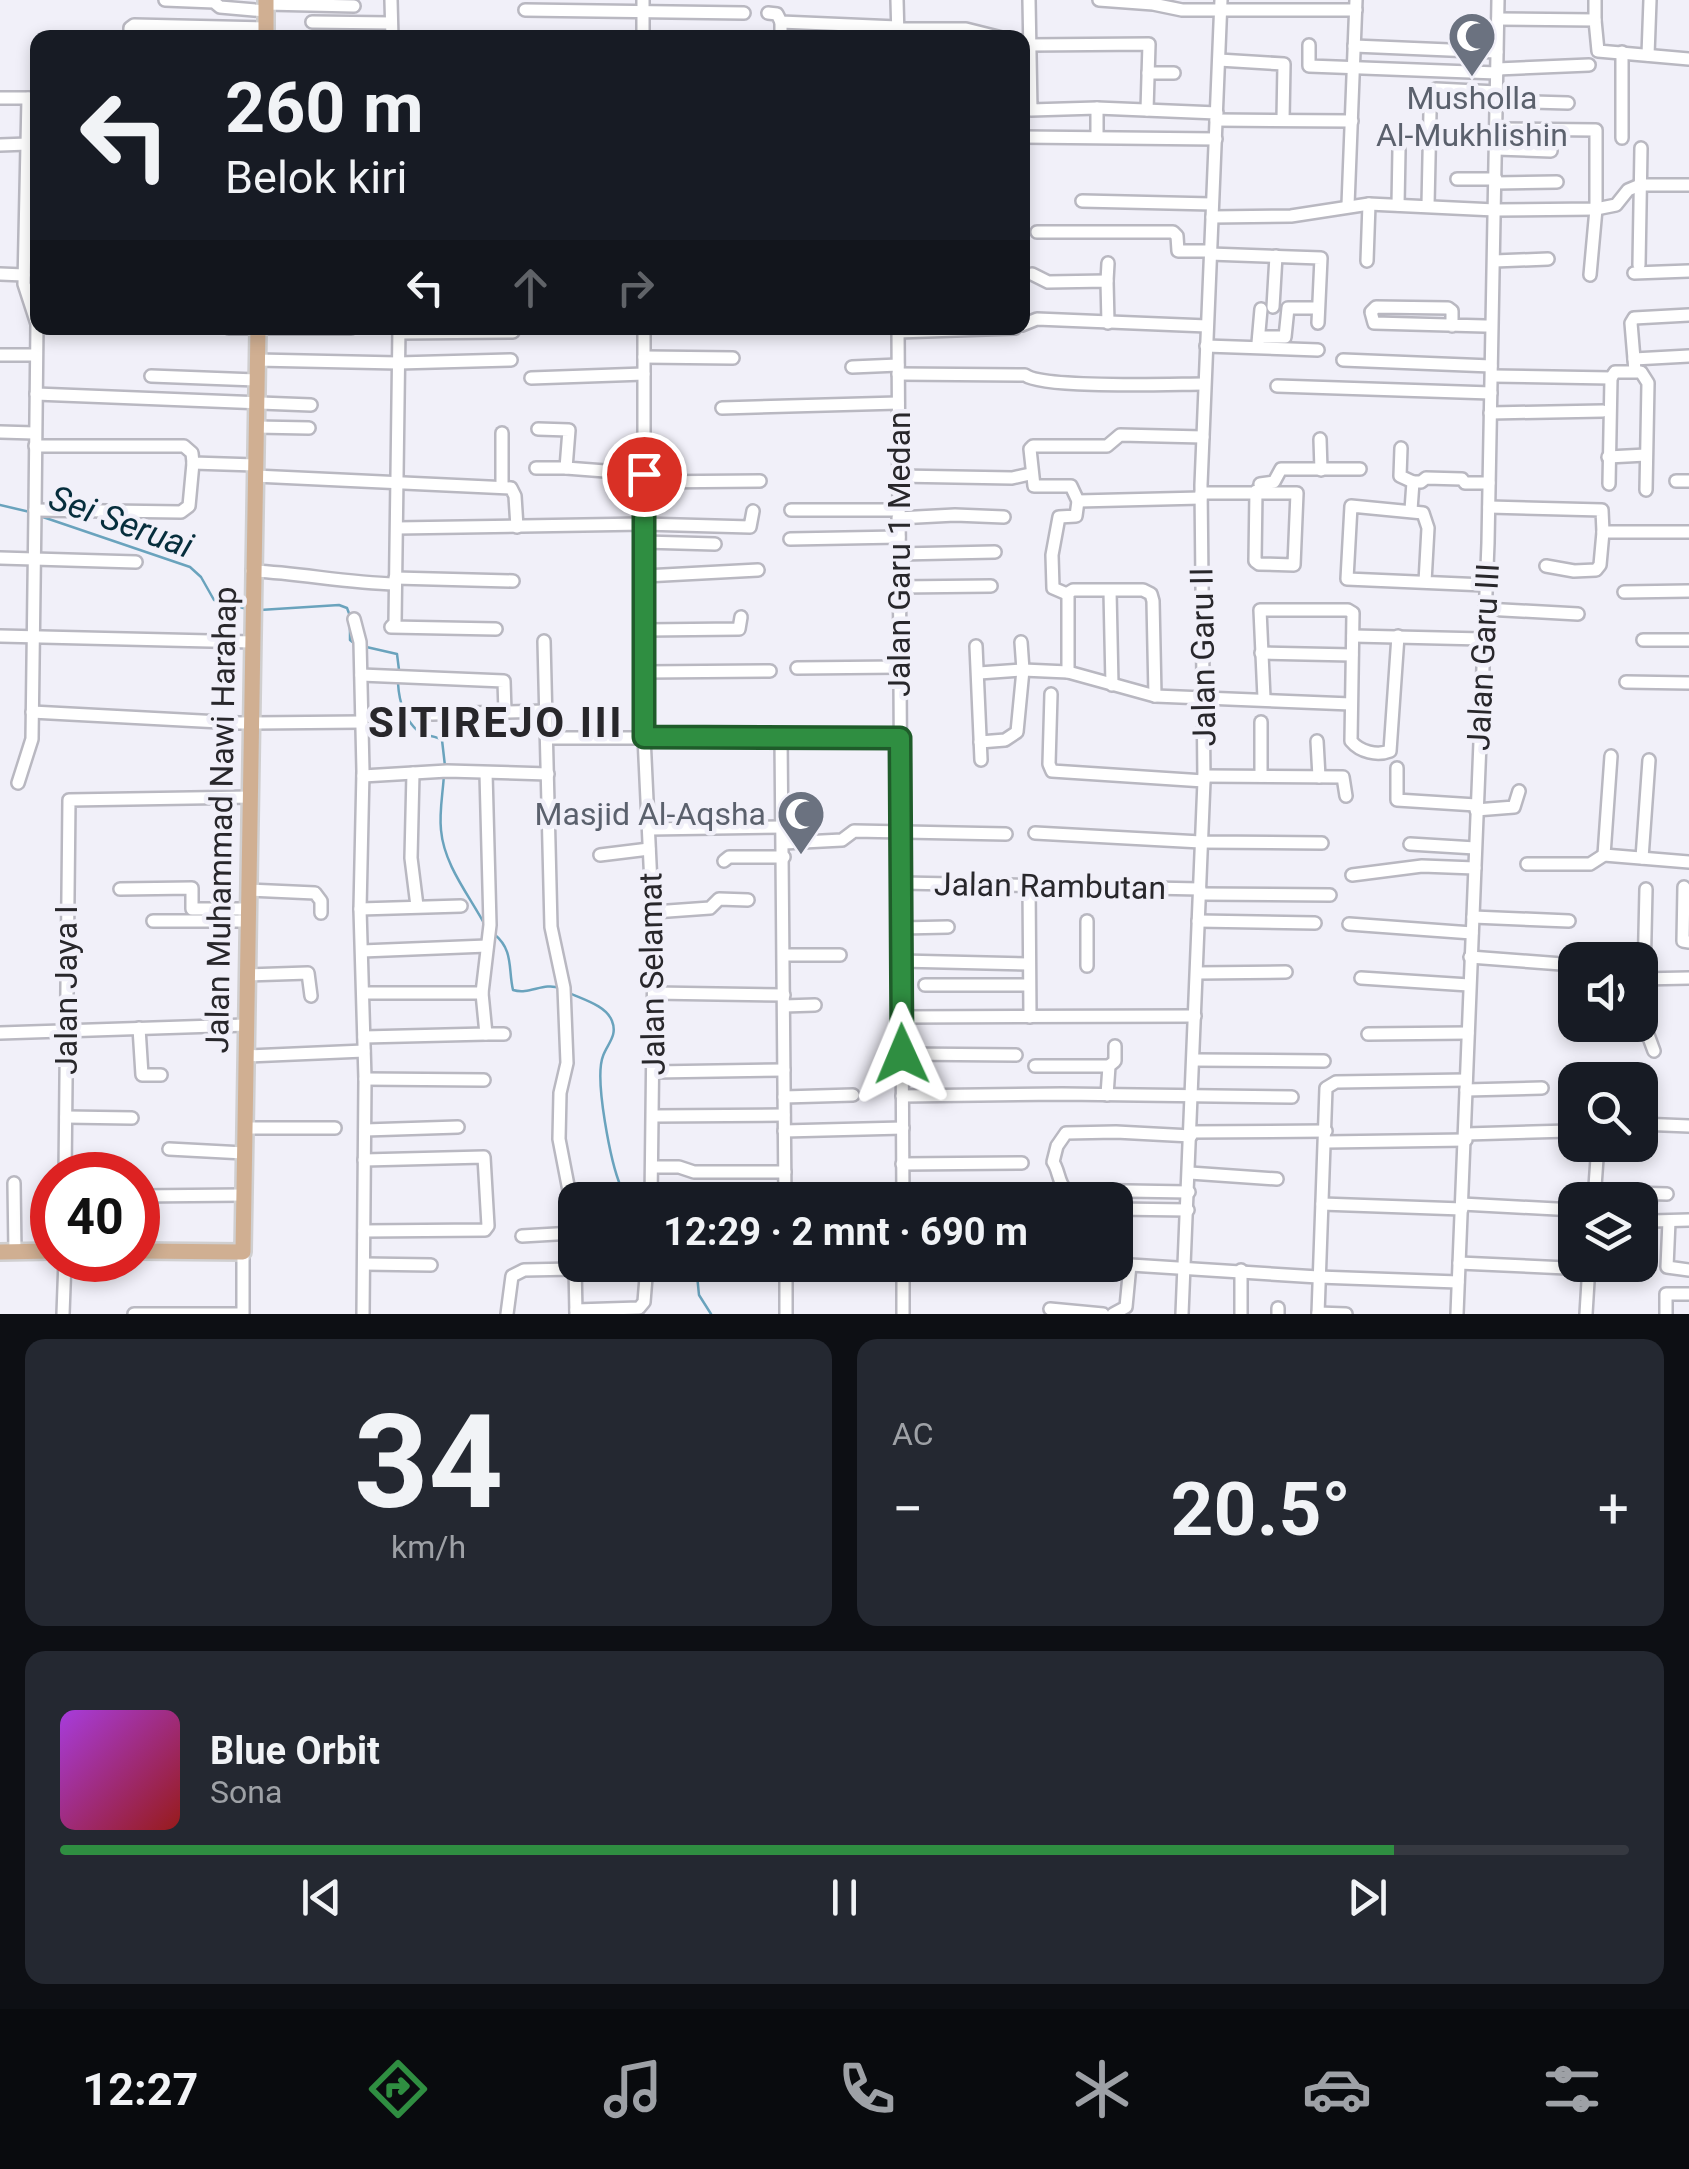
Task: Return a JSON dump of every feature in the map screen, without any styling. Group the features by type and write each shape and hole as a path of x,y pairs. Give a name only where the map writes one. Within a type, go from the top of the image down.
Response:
{"main road":[{"name":"Jalan Muhammad Nawi Harahap","path":"243,1252 258,335"},
{"path":"160,1251 243,1252"}],"street":[{"path":"165,0 214,2 221,7 266,16"},
{"path":"391,0 391,30"},
{"path":"897,0 898,30"},
{"path":"1028,0 1029,30"},
{"path":"1099,0 1175,10 1221,4 1356,5 1348,205"},
{"name":"Jalan Garu III","path":"1457,1314 1490,483 1496,0"},
{"path":"1596,0 1596,50 1689,59"},
{"path":"1648,55 1650,0"},
{"name":"Jalan Garu II","path":"1182,1314 1204,778 1201,492 1221,4"},
{"path":"130,30 134,26 354,6"},
{"path":"525,10 643,6 744,13"},
{"path":"768,13 777,14 781,30"},
{"path":"1498,19 1595,20"},
{"path":"312,22 391,23"},
{"path":"781,22 885,30"},
{"path":"932,30 970,30"},
{"path":"1030,45 1148,44 1147,110"},
{"path":"1308,45 1308,66 1497,71 1589,65"},
{"path":"1354,46 1497,52"},
{"path":"1622,52 1622,138"},
{"path":"1219,60 1284,64 1283,118"},
{"path":"1030,67 1032,110 1096,108 1352,121"},
{"path":"1148,73 1174,73"},
{"path":"1436,89 1568,103"},
{"path":"0,98 30,98"},
{"path":"1096,108 1097,136"},
{"path":"1428,205 1430,112"},
{"path":"30,126 30,213"},
{"path":"1497,129 1596,130 1596,209 1590,275"},
{"path":"1030,137 1216,139"},
{"path":"0,145 28,144"},
{"path":"1642,148 1636,269 1689,271"},
{"path":"1496,149 1550,150"},
{"path":"1398,206 1399,150"},
{"path":"1457,179 1557,182"},
{"path":"1082,201 1291,216 1369,204 1495,210 1596,209 1616,205 1628,190 1640,185 1689,185"},
{"path":"1367,261 1369,204"},
{"path":"1037,232 1173,232 1178,252 1322,258 1318,323"},
{"path":"30,251 24,274 30,307"},
{"path":"1276,256 1258,342 1284,338 1288,308 1318,308"},
{"path":"1494,261 1548,259"},
{"path":"1108,263 1108,323"},
{"path":"0,274 24,274"},
{"path":"1032,274 1048,282 1108,281"},
{"path":"1416,306 1417,325"},
{"path":"1452,326 1452,311 1448,308 1376,307 1371,312 1374,323 1452,326 1491,326"},
{"path":"1646,490 1648,383 1635,365 1630,324 1634,318 1689,315"},
{"path":"1030,322 1207,326"},
{"path":"18,784 32,739 37,335"},
{"path":"399,335 394,629 496,629"},
{"name":"Jalan Selamat","path":"644,335 644,737 654,912 652,1182"},
{"name":"Jalan Garu 1 Medan","path":"898,335 903,1182"},
{"path":"1206,346 1318,350"},
{"path":"0,355 36,355"},
{"path":"1609,484 1611,378 1615,372 1635,365 1689,356"},
{"path":"644,357 733,358"},
{"path":"257,360 511,360"},
{"path":"1343,360 1611,378"},
{"path":"852,367 1024,374 1031,380 1068,382 1204,384"},
{"path":"531,378 644,374"},
{"path":"151,376 256,380"},
{"path":"1277,386 1492,393"},
{"path":"36,394 312,405"},
{"path":"722,408 898,403"},
{"path":"1490,413 1604,412"},
{"path":"256,428 308,428"},
{"path":"538,430 569,430 566,468"},
{"path":"0,432 35,440 184,446 192,453 188,506 181,512 35,514"},
{"path":"502,432 502,487"},
{"path":"1067,594 1053,588 1052,555 1059,517 1076,516 1078,501 1071,486 1034,486 1030,474 1033,446 1108,446 1120,434 1203,437"},
{"path":"1320,439 1321,470"},
{"path":"1401,448 1400,476 1413,482 1432,478 1490,483"},
{"path":"1608,456 1646,455"},
{"path":"193,464 398,483 502,487 514,490 517,527"},
{"path":"536,468 644,478 760,481"},
{"path":"1078,501 1272,484 1281,469 1360,469"},
{"path":"898,476 1012,478 1030,474"},
{"path":"1411,510 1413,482"},
{"path":"1201,492 1256,491 1298,492 1294,565 1256,562 1256,491"},
{"path":"1425,582 1423,513 1351,506 1346,578 1350,580 1485,585"},
{"path":"1489,506 1602,510 1604,532 1596,570 1546,566"},
{"path":"791,510 1004,517"},
{"path":"396,528 644,524 750,527 752,511"},
{"path":"1604,532 1689,532"},
{"path":"790,539 899,537"},
{"path":"644,542 715,544"},
{"path":"899,554 995,552"},
{"path":"0,558 136,562"},
{"path":"645,576 758,570"},
{"path":"252,571 295,573 352,583 513,580"},
{"path":"900,588 990,586"},
{"path":"1067,594 1073,590 1143,590 1152,596 1155,696"},
{"path":"1110,591 1112,685"},
{"path":"1624,592 1689,592"},
{"path":"1067,594 1068,672"},
{"path":"1264,698 1259,612 1264,608 1348,610 1353,614 1350,736 1355,746 1379,754 1390,751 1398,636"},
{"path":"1485,608 1578,614"},
{"path":"646,630 739,629 741,617"},
{"path":"354,619 360,646 363,776 360,909 365,1079 364,1314"},
{"path":"0,636 252,642"},
{"path":"1353,636 1483,639"},
{"path":"1644,640 1689,640"},
{"path":"544,641 551,927 564,992 567,1063 560,1092 559,1139 565,1182"},
{"path":"980,742 1005,740 1017,732 1023,670 1021,642"},
{"path":"976,646 981,760"},
{"path":"1261,653 1352,655"},
{"path":"797,668 899,667"},
{"path":"645,672 770,671"},
{"path":"979,673 1068,672 1155,696 1351,704"},
{"path":"361,676 504,681 506,712"},
{"path":"1626,682 1689,683"},
{"path":"1051,694 1049,764 1056,772 1344,778 1346,796"},
{"path":"432,714 546,711"},
{"path":"32,712 252,722 362,722"},
{"path":"1261,722 1261,776"},
{"path":"782,737 785,1182"},
{"path":"547,738 900,738"},
{"path":"1317,741 1319,777"},
{"path":"1604,855 1611,756"},
{"path":"1642,858 1649,760"},
{"path":"1397,768 1391,800 1514,807 1519,791"},
{"path":"363,776 444,772 548,774"},
{"path":"486,772 488,935 482,993 486,1034"},
{"path":"413,773 412,858 417,906"},
{"name":"Jalan Jaya I","path":"66,1152 67,804 73,798 251,797"},
{"path":"649,829 784,827"},
{"path":"784,843 842,840 854,831 1006,834"},
{"path":"1035,833 1201,842 1322,843"},
{"path":"1410,844 1475,848"},
{"path":"600,855 649,849"},
{"path":"1527,864 1590,864 1604,855 1689,862"},
{"path":"724,861 729,857 784,858"},
{"path":"1352,875 1422,866 1474,868"},
{"name":"Jalan Rambutan","path":"900,882 1028,883 1330,896"},
{"path":"1028,883 1030,1018"},
{"path":"1684,887 1682,942 1689,942"},
{"path":"120,889 192,888 192,909 249,915"},
{"path":"1644,942 1646,889"},
{"path":"250,890 315,892 321,900 322,912"},
{"path":"654,912 710,908 719,899 748,900"},
{"path":"360,909 462,906"},
{"path":"154,921 249,915"},
{"path":"1473,917 1569,920"},
{"path":"1198,921 1316,923"},
{"path":"1087,922 1087,966"},
{"path":"1349,924 1472,934"},
{"path":"901,928 948,927"},
{"path":"362,952 488,935"},
{"path":"784,955 840,955"},
{"path":"1470,957 1558,963"},
{"path":"901,961 1029,964"},
{"path":"1197,973 1286,972"},
{"path":"248,975 308,973 311,996"},
{"path":"1362,978 1469,985"},
{"path":"1658,978 1689,978"},
{"path":"925,985 1029,985"},
{"path":"362,993 482,993"},
{"path":"654,993 815,1005"},
{"path":"902,1018 1196,1016"},
{"path":"0,1033 246,1024"},
{"path":"139,1028 142,1075 160,1075"},
{"path":"1368,1034 1468,1033"},
{"path":"364,1037 504,1034"},
{"path":"1651,1042 1654,1051"},
{"path":"1035,1066 1108,1066 1115,1061 1115,1046"},
{"path":"246,1056 364,1051"},
{"path":"902,1054 1016,1055"},
{"path":"1194,1060 1324,1061"},
{"path":"1062,1094 1064,1066"},
{"path":"1108,1066 1108,1095"},
{"path":"654,1072 784,1070"},
{"path":"365,1079 484,1080"},
{"path":"1346,1314 1318,1314 1326,1088 1333,1082 1542,1088"},
{"path":"784,1096 853,1096"},
{"path":"902,1096 1292,1097"},
{"path":"654,1116 784,1115"},
{"path":"66,1117 132,1118"},
{"path":"1658,1125 1689,1126"},
{"path":"364,1130 458,1127"},
{"path":"244,1128 336,1128"},
{"path":"784,1131 902,1128"},
{"path":"1189,1192 1066,1190 1054,1162 1057,1146 1066,1133 1326,1137 1558,1131"},
{"path":"169,1150 244,1153"},
{"path":"364,1160 484,1157 488,1218 485,1230 364,1231"},
{"path":"902,1164 1022,1162"},
{"path":"652,1166 694,1172 785,1172"},
{"path":"1190,1174 1277,1178"},
{"path":"8,1252 14,1184"},
{"path":"1658,1195 1666,1194"},
{"path":"160,1196 244,1195"},
{"path":"1322,1204 1558,1209"},
{"path":"1133,1209 1188,1210"},
{"path":"1658,1220 1689,1220"},
{"path":"1669,1220 1667,1267 1689,1270"},
{"path":"522,1236 558,1234"},
{"name":"Jalan Muhammad Nawi Harahap","path":"243,1252 243,1314"},
{"path":"1459,1263 1558,1266"},
{"path":"364,1264 431,1265"},
{"path":"1133,1264 1458,1282"},
{"path":"506,1314 512,1276 524,1270 558,1267"},
{"path":"1240,1314 1241,1270"},
{"path":"63,1314 64,1282"},
{"path":"575,1282 576,1312 639,1311 644,1302 645,1282"},
{"path":"785,1282 786,1314"},
{"path":"903,1282 904,1314"},
{"path":"1113,1314 1126,1306 1128,1282"},
{"path":"1586,1314 1587,1282"},
{"path":"1666,1314 1666,1288 1689,1294"},
{"path":"1050,1309 1103,1314"},
{"path":"134,1314 243,1314"}],"waterway":[{"name":"Sei Seruai","path":"0,505 30,512"},
{"name":"Sei Seruai","path":"37,515 190,567 201,577 214,600 247,609"},
{"name":"Sei Seruai","path":"260,610 339,605 347,608 350,616"},
{"name":"Sei Seruai","path":"350,624 350,640 355,644"},
{"name":"Sei Seruai","path":"362,646 397,654 399,670"},
{"name":"Sei Seruai","path":"398,683 409,721 421,733 442,740 445,766"},
{"name":"Sei Seruai","path":"444,774 440,816 443,843 452,868 485,925"},
{"name":"Sei Seruai","path":"494,934 505,947 513,990 560,988"},
{"name":"Sei Seruai","path":"567,992 599,1007 614,1026 603,1056 601,1083 619,1182"},
{"name":"Sei Seruai","path":"698,1282 699,1295 711,1314"}],"place":[{"name":"Musholla Al-Mukhlishin","path":"1472,78"},
{"name":"Masjid Al-Aqsha","path":"801,856"}],"district":[{"name":"SITIREJO III","path":"496,722"}],"route":[{"path":"644,474 644,737 900,738 902,1054"}]}
